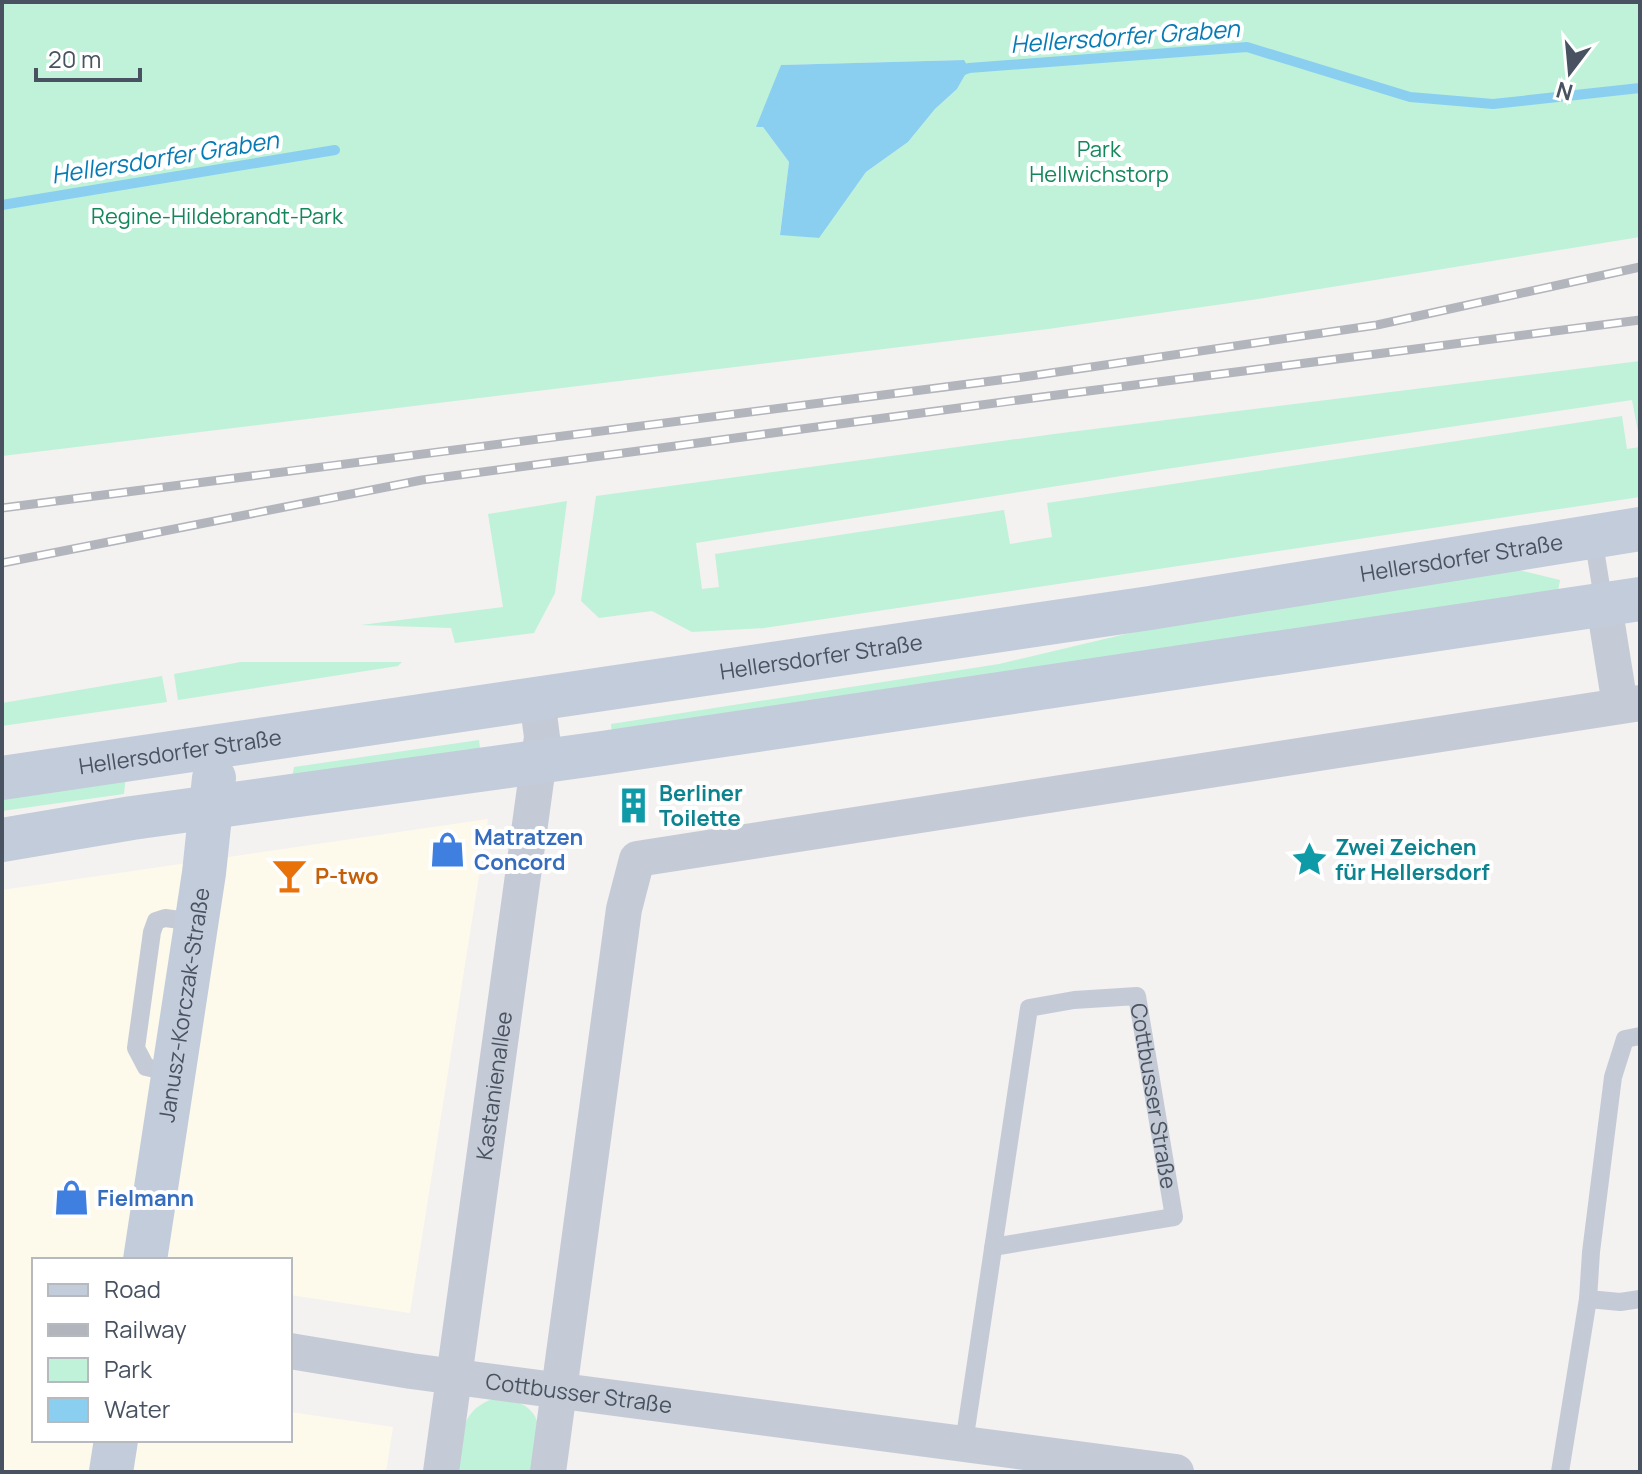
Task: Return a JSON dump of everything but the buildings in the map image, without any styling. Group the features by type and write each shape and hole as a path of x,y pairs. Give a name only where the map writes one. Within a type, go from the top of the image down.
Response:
{"main road":[{"name":"Hellersdorfer Straße","path":"2,778 1150,608 1640,529"},
{"path":"2,840 1622,602"},
{"name":"Janusz-Korczak-Straße","path":"145,1258 213,807 215,783 211,748"},
{"path":"111,1472 116,1442"}],"street":[{"path":"548,1472 624,909 637,859 1630,704 1622,602"},
{"name":"Kastanienallee","path":"441,1472 542,737 537,699"},
{"name":"Cottbusser Straße","path":"292,1351 455,1376 1176,1472"}],"lane":[{"path":"1593,536 1622,602"},
{"name":"Cottbusser Straße","path":"964,1443 993,1247 1029,1008 1074,1000 1137,996 1174,1217 993,1247"},
{"path":"1560,1472 1588,1299 1613,1077 1625,1039 1640,1036"},
{"path":"1588,1299 1620,1302 1640,1299"}],"shaded area":[{"path":"488,819 410,1313 292,1295 292,1258 32,1258 32,1442 292,1442 292,1412 393,1427 386,1472 2,1472 2,890"}],"green space":[{"path":"2,2 1640,2 1640,237 1258,299 1048,329 2,456","holes":["963,60 969,68 957,89 935,109 908,142 866,172 818,238 780,234 789,162 763,127 781,65"]},
{"path":"1640,361 1640,432 1632,400 696,543 702,589 719,587 715,554 1004,510 1010,544 1052,537 1047,503 1622,416 1627,449 1640,447 1640,497 764,628 692,632 652,611 599,618 581,601 596,496 1054,434"},
{"path":"567,501 555,593 534,633 455,643 451,628 361,625 503,607 488,514"},
{"path":"1515,569 1560,580 1558,591 612,736 611,724 999,664 1210,614"},
{"path":"241,662 402,662 398,666 178,700 174,674"},
{"path":"162,676 167,702 2,726 2,703"},
{"path":"479,740 481,756 291,784 294,767"},
{"path":"126,775 124,794 2,811 2,794"},
{"path":"498,1397 526,1406 533,1413 539,1432 537,1472 456,1472 461,1436 469,1417 485,1402"}],"water":[{"path":"964,60 969,68 957,89 935,109 908,142 866,172 819,238 780,235 789,162 763,127 756,127 781,65"}],"waterway":[{"name":"Hellersdorfer Graben","path":"958,72 969,68 1247,47 1410,97 1493,104 1640,88"},
{"name":"Hellersdorfer Graben","path":"2,205 335,150"}],"railway":[{"path":"2,508 1023,377 1377,325 1640,267"},
{"path":"2,563 422,480 1640,320"}],"place":[{"name":"Berliner Toilette","path":"633,806"},
{"name":"Matratzen Concord","path":"448,850"},
{"name":"Zwei Zeichen für Hellersdorf","path":"1309,860"},
{"name":"P-two","path":"289,876"},
{"name":"Fielmann","path":"71,1198"}],"park label":[{"name":"Park Hellwichstorp","path":"1099,162"},
{"name":"Regine-Hildebrandt-Park","path":"217,216"}]}
